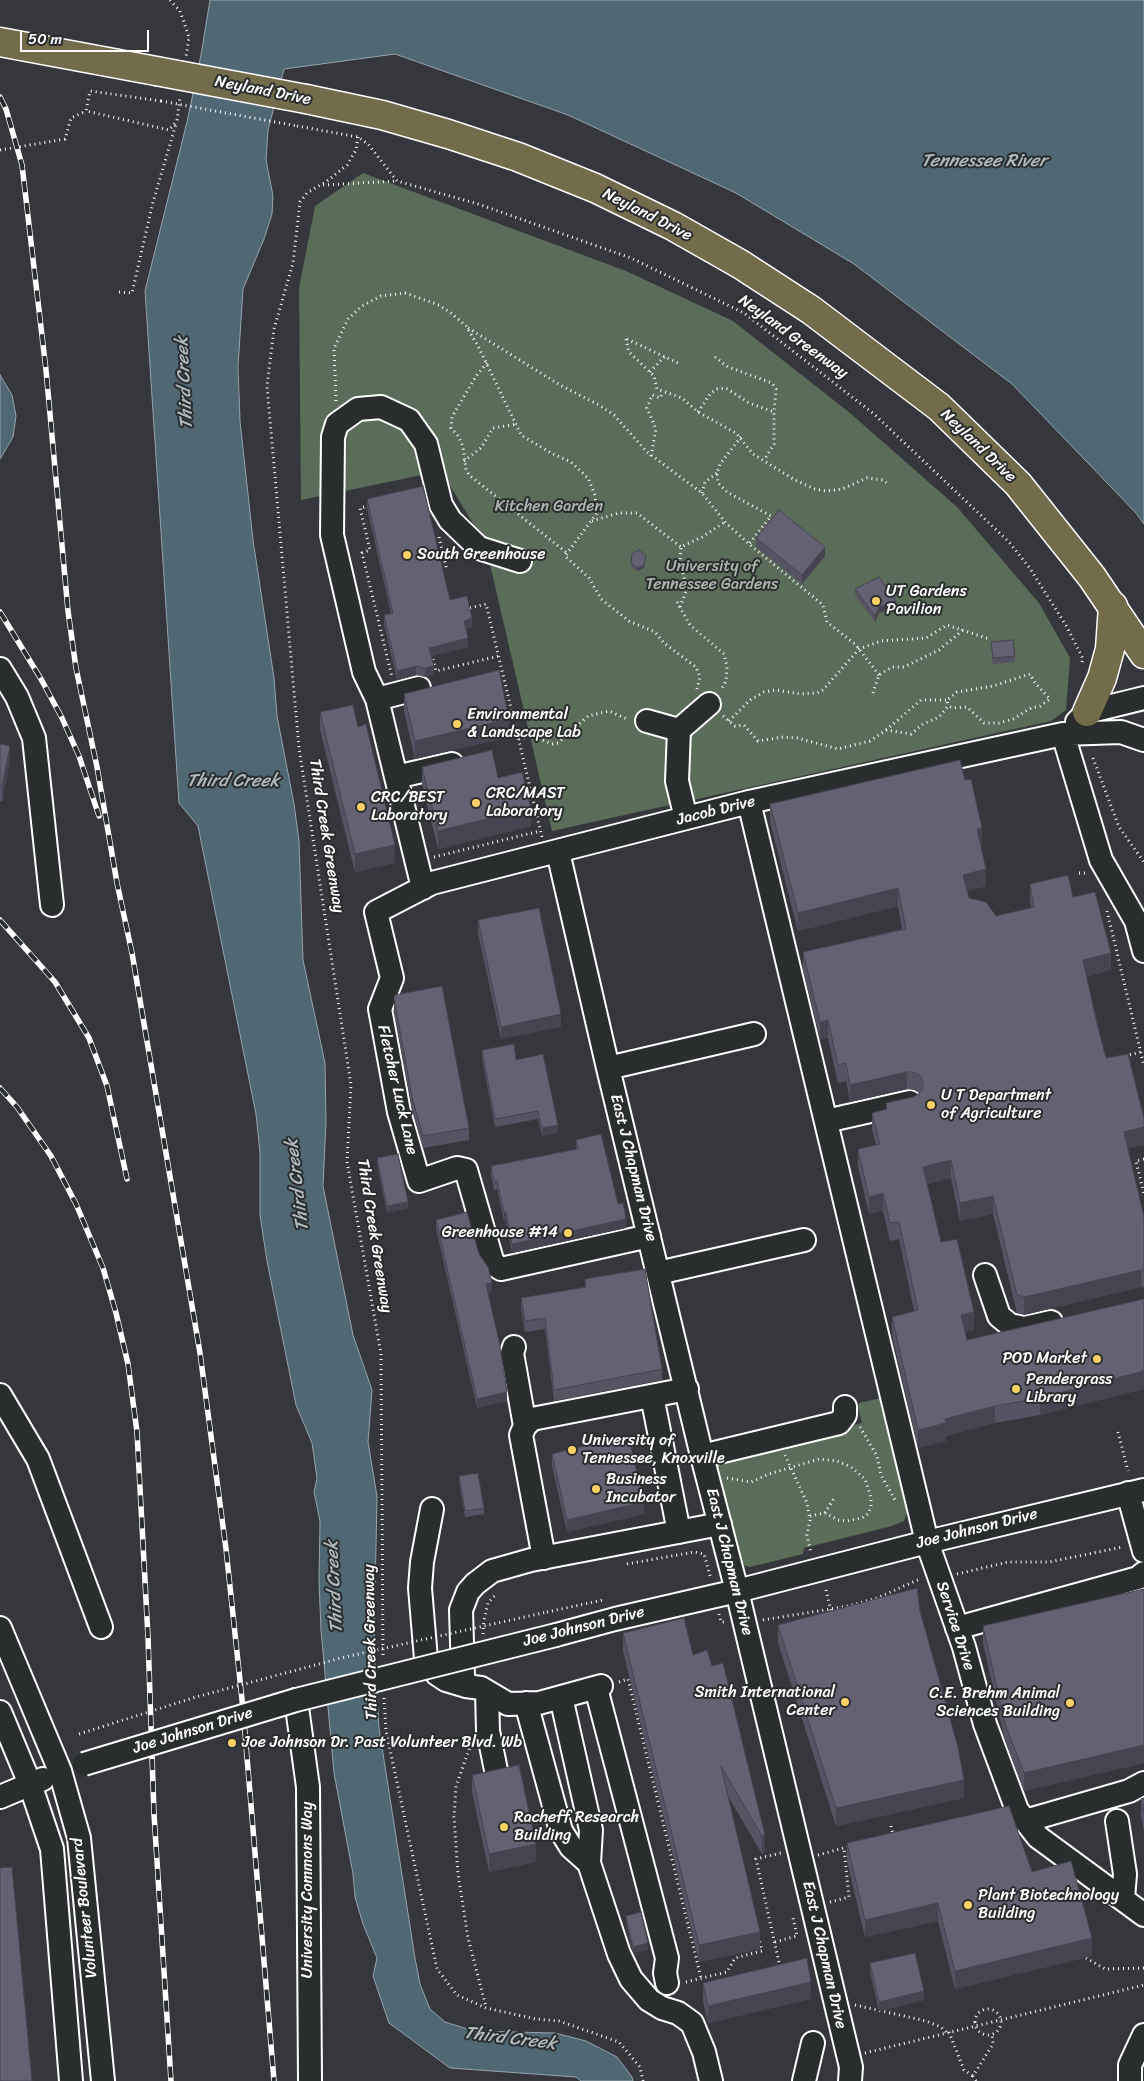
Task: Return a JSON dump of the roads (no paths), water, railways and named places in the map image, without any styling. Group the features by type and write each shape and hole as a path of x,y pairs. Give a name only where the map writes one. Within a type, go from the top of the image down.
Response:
{"main road":[{"name":"Neyland Drive","path":"0,42 382,115 518,157 595,188 672,226 740,264 811,310 939,407 1018,484 1092,577 1144,654"},
{"path":"1078,726 1102,678 1110,649 1113,606"}],"street":[{"path":"428,886 416,861 396,777 386,696 364,672 332,535 333,437 337,424 358,409 381,407 409,420 426,444 441,505 450,520 479,548 520,561"},
{"path":"0,669 18,697 34,738 52,905"},
{"path":"386,696 419,688"},
{"name":"Jacob Drive","path":"376,912 428,886 749,802 1078,726 1144,698"},
{"path":"684,810 677,781 679,730 709,704"},
{"path":"647,721 679,730"},
{"path":"1078,726 1101,860 1136,921 1144,951"},
{"name":"Jacob Drive","path":"1078,726 1121,732 1144,740"},
{"path":"396,777 473,758"},
{"name":"Service Drive","path":"749,802 796,955 826,1121 927,1542 957,1628 985,1724 1017,1810 1038,1837 1144,1915"},
{"name":"East J Chapman Drive","path":"552,853 608,1068 702,1456 737,1591 791,1856 818,1909 850,2068"},
{"name":"Fletcher Luck Lane","path":"376,912 392,978 380,1009 399,1112 419,1181 457,1168 466,1170 492,1260 495,1266 501,1269 649,1236"},
{"path":"608,1068 754,1034"},
{"path":"826,1121 910,1102"},
{"path":"658,1273 804,1240"},
{"path":"985,1275 1000,1316 1010,1325 1024,1328 1070,1317"},
{"path":"514,1347 512,1353 524,1426 521,1435 544,1558"},
{"path":"524,1426 532,1419 687,1389"},
{"path":"0,1395 38,1459 101,1627"},
{"path":"652,1396 679,1532"},
{"path":"702,1456 839,1423 845,1411"},
{"path":"1133,1485 1144,1551"},
{"name":"Joe Johnson Drive","path":"0,1797 60,1771 296,1700 633,1614 737,1591 927,1542 1133,1485"},
{"path":"432,1510 422,1562 420,1588 426,1659 436,1674 446,1680 476,1689 508,1704 539,1703 598,1687 667,1958 665,1973 667,1982"},
{"path":"498,1775 476,1689 463,1676 461,1610 468,1592 475,1584 492,1571 544,1558 720,1524"},
{"path":"957,1628 1138,1578 1144,1573"},
{"name":"Volunteer Boulevard","path":"0,1628 60,1771 80,1838 103,2081"},
{"path":"560,1697 591,1830 589,1863 619,1954 631,1979 649,2000 662,2008 678,2013 692,2023 704,2052 711,2081"},
{"name":"University Commons Way","path":"296,1700 308,1787 310,2081"},
{"path":"526,1703 561,1831 571,1847 589,1863"},
{"name":"Volunteer Boulevard","path":"0,1712 30,1784 52,1849 71,2081"},
{"path":"1025,1821 1129,1791 1144,1783"},
{"path":"1117,1821 1125,1874 1124,1899"},
{"path":"1130,2081 1130,2065 1144,2035"},
{"path":"804,2081 813,2043"}],"water":[{"path":"210,0 1144,0 1144,524 1136,513 1012,384 854,264 736,193 568,115 395,54 284,69 268,130 266,160 273,196 272,214 264,239 243,289 238,367 240,421 253,540 274,678 277,716 299,841 303,960 325,1063 326,1122 323,1186 353,1335 372,1390 368,1442 377,1496 374,1647 379,1728 415,1958 420,1984 430,2009 445,2022 474,2031 555,2033 586,2041 617,2057 633,2081 581,2081 576,2077 450,2068 389,2023 373,1976 377,1958 363,1924 355,1897 353,1874 334,1773 321,1630 319,1581 320,1521 314,1492 317,1478 312,1443 296,1405 267,1261 260,1215 260,1153 256,1114 198,826 179,803 145,291 187,122"},
{"path":"0,375 12,395 16,416 13,437 0,459"}],"railway":[{"path":"0,97 6,109 22,165 46,370 68,611 76,668 97,767 117,883 132,953 200,1353 226,1549 243,1709 274,2081"},
{"path":"0,612 41,679 62,718 79,756 99,816"},
{"path":"0,920 55,982 89,1038 107,1086 127,1179"},
{"path":"0,1088 17,1107 51,1156 76,1204 103,1268 128,1364 137,1432 148,1637 154,1814 171,2081"}],"place":[{"name":"South Greenhouse","path":"407,555"},
{"name":"UT Gardens Pavilion","path":"876,601"},
{"name":"Environmental & Landscape Lab","path":"457,724"},
{"name":"CRC/MAST Laboratory","path":"476,803"},
{"name":"CRC/BEST Laboratory","path":"361,807"},
{"name":"U T Department of Agriculture","path":"931,1105"},
{"name":"Greenhouse #14","path":"568,1233"},
{"name":"POD Market","path":"1097,1359"},
{"name":"Pendergrass Library","path":"1016,1389"},
{"name":"University of Tennessee, Knoxville","path":"572,1450"},
{"name":"Business Incubator","path":"596,1489"},
{"name":"Smith International Center","path":"845,1702"},
{"name":"C.E. Brehm Animal Sciences Building","path":"1070,1703"},
{"name":"Joe Johnson Dr. Past Volunteer Blvd. Wb","path":"232,1743"},
{"name":"Racheff Research Building","path":"504,1827"},
{"name":"Plant Biotechnology Building","path":"968,1905"}],"water label":[{"name":"Tennessee River","path":"984,161"},
{"name":"Third Creek","path":"185,383"},
{"name":"Third Creek","path":"233,781"},
{"name":"Third Creek","path":"298,1185"},
{"name":"Third Creek","path":"335,1587"},
{"name":"Third Creek","path":"510,2039"}],"park label":[{"name":"Kitchen Garden","path":"549,507"},
{"name":"University of Tennessee Gardens","path":"712,576"}]}
